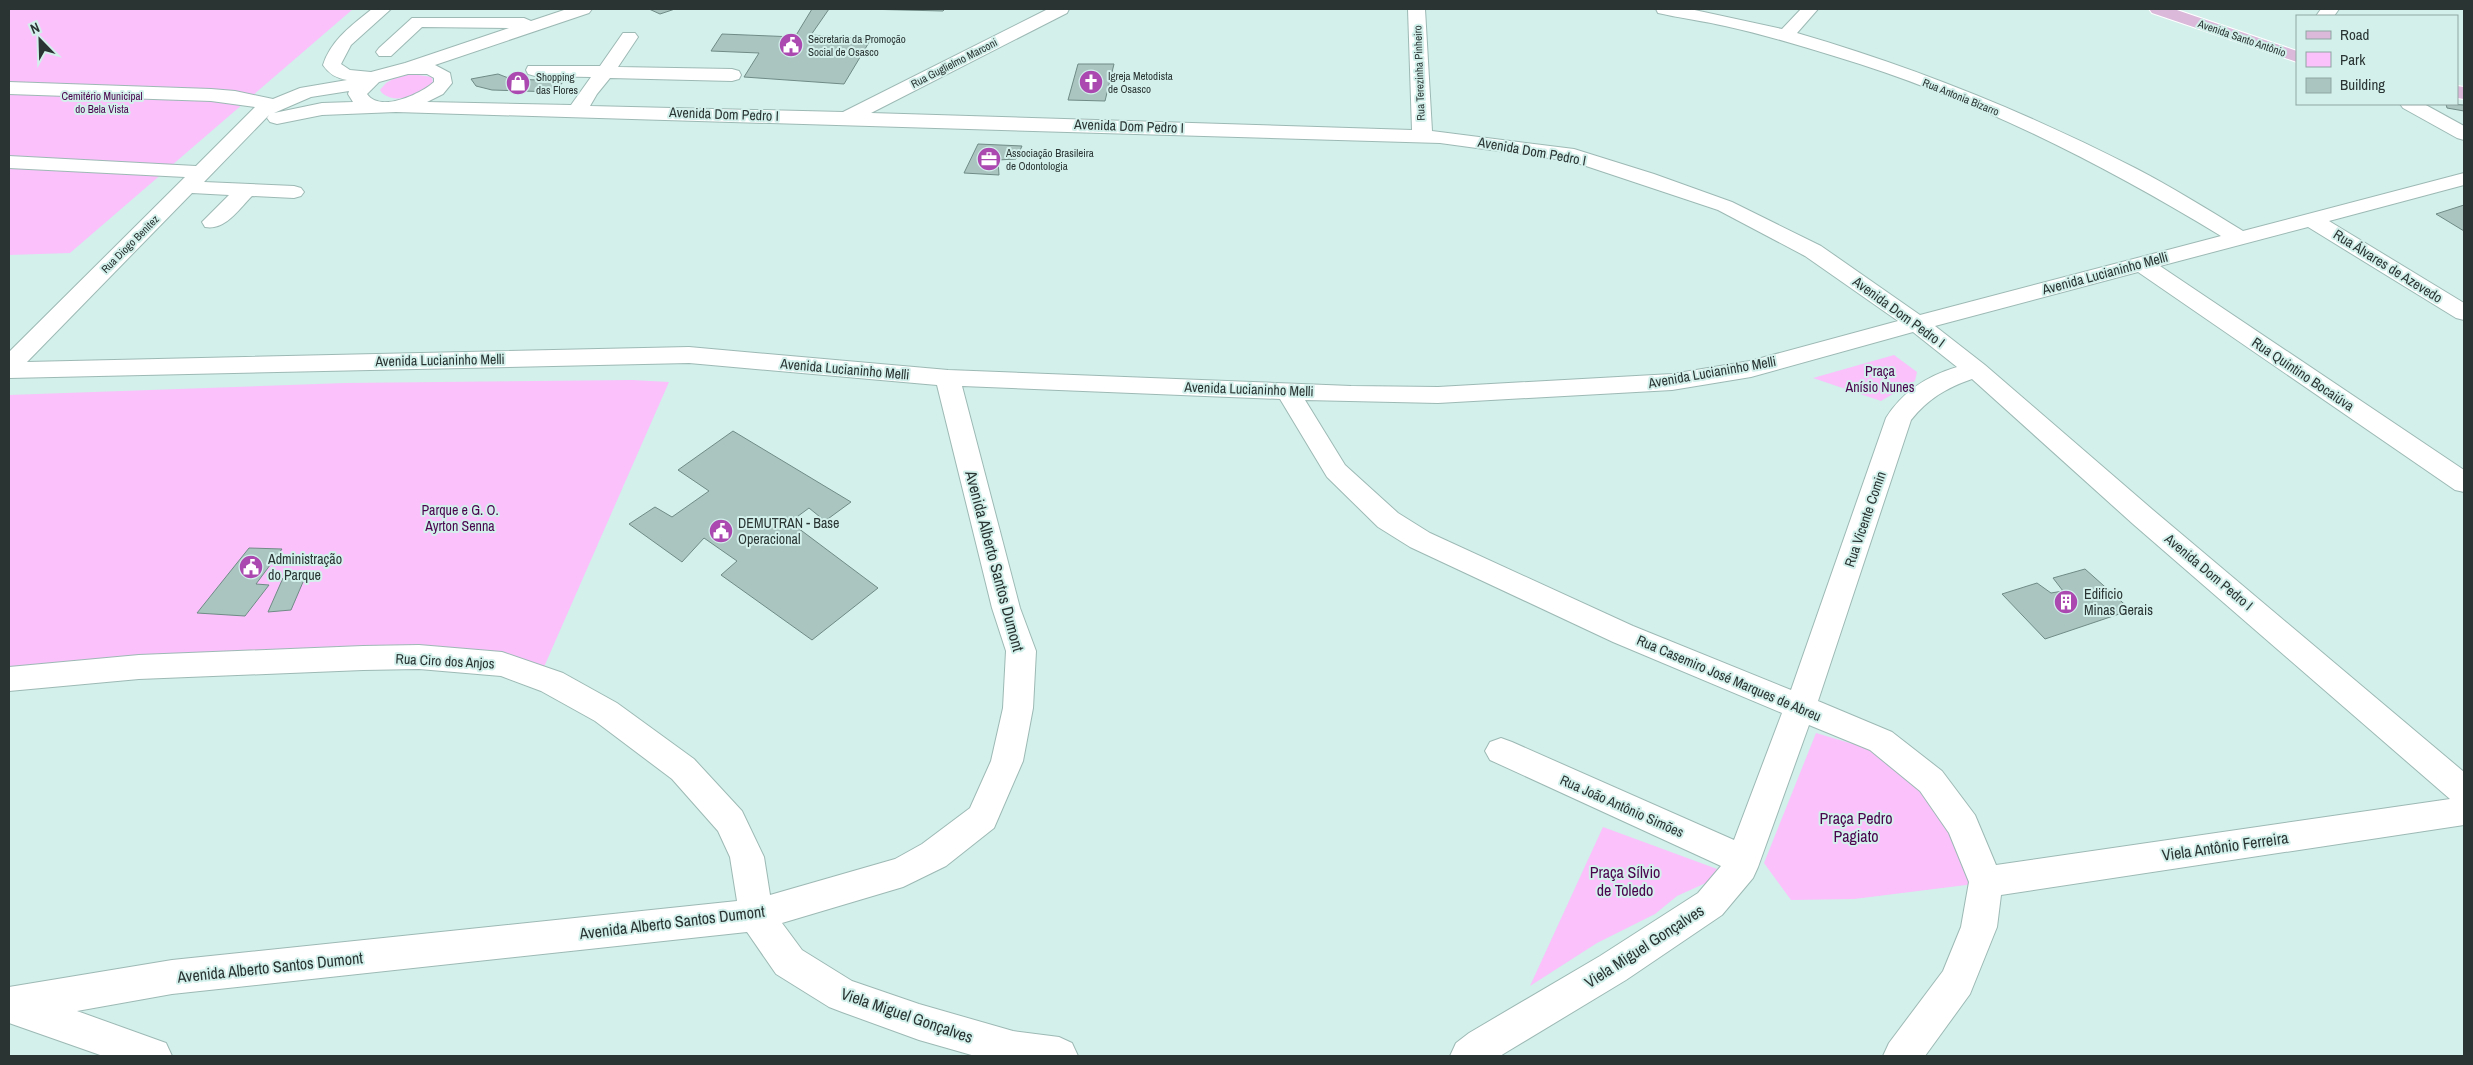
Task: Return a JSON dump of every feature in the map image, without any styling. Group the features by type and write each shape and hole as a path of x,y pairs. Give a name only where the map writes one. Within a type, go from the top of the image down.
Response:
{"main road":[{"name":"Avenida Santo Antônio","path":"2158,9 2296,55"}],"street":[{"path":"382,9 344,42 333,56 332,65 336,71 344,75 370,80 583,9"},
{"name":"Rua Guglielmo Marconi","path":"847,118 1061,9"},
{"name":"Rua Terezinha Pinheiro","path":"1417,9 1422,136"},
{"name":"Rua Antonia Bizarro","path":"1664,9 1786,35 1887,68 2023,123 2127,172 2238,238"},
{"path":"1786,35 1810,9"},
{"path":"477,22 539,24"},
{"path":"578,111 588,92 605,72 628,37"},
{"path":"251,124 322,109 395,106 431,95 443,80 482,44"},
{"path":"408,68 432,69 478,109"},
{"path":"535,70 732,75"},
{"path":"370,80 357,94 359,100 365,104 376,106"},
{"name":"Rua Diogo Benitez","path":"9,368 262,111 272,105 307,92 370,80"},
{"path":"9,88 211,95 235,97 272,105"},
{"path":"2412,105 2464,134"},
{"name":"Avenida Dom Pedro I","path":"395,106 1422,136 1499,144 1574,156 1647,178 1725,206 1813,251 1916,324 1976,370 2143,517 2464,791"},
{"path":"9,162 203,172"},
{"name":"Avenida Lucianinho Melli","path":"9,368 689,355 948,378 1287,391 1438,395 1672,382 1751,369 2238,238 2463,180"},
{"path":"187,187 294,192"},
{"path":"213,222 247,190"},
{"name":"Rua Álvares de Azevedo","path":"2311,219 2464,313"},
{"name":"Rua Quintino Bocaiúva","path":"2142,264 2464,483"},
{"name":"Rua Vicente Comin","path":"1800,708 1900,418 1924,389 1936,382 1976,370"},
{"name":"Avenida Alberto Santos Dumont","path":"9,1005 172,977 756,915 902,872 934,855 982,818 1007,761 1018,708 1021,651 1006,608 948,378"},
{"name":"Rua Casemiro José Marques de Abreu","path":"1287,391 1336,471 1388,520 1420,540 1623,634 1881,741 1931,781 1963,825 1986,882"},
{"name":"Rua Ciro dos Anjos","path":"9,679 139,667 364,658 419,657 502,664 552,682 606,712 683,769 730,822 747,857 756,915"},
{"name":"Viela Miguel Gonçalves","path":"1470,1056 1482,1046 1613,968 1710,904 1741,867 1800,708"},
{"name":"Rua João Antônio Simões","path":"1501,751 1744,860"},
{"name":"Viela Antônio Ferreira","path":"1986,882 2464,811"},
{"path":"1902,1056 1957,982 1979,927 1986,882"},
{"name":"Viela Miguel Gonçalves","path":"756,915 789,962 842,995 919,1022 1013,1049 1059,1056"},
{"path":"9,1005 153,1056"}],"green space":[{"name":"Cemitério Municipal do Bela Vista","path":"9,9 353,9 70,253 9,255"},
{"path":"411,74 432,77 433,84 415,94 401,98 388,97 380,90 393,79"},
{"name":"Praça Anísio Nunes","path":"1894,355 1917,372 1915,381 1881,401 1813,378"},
{"name":"Parque e G. O. Ayrton Senna","path":"632,380 669,382 540,676 383,652 9,670 9,395 345,383"},
{"name":"Praça Pedro Pagiato","path":"1816,733 1870,749 1917,782 1982,883 1854,899 1791,900 1764,863"},
{"name":"Praça Sílvio de Toledo","path":"1603,827 1728,873 1677,896 1655,914 1597,943 1530,986"}],"building":[{"path":"649,9 675,9 660,14"},
{"name":"Secretaria da Promoção Social de Osasco","path":"812,9 829,9 811,35 871,39 844,84 744,77 759,53 711,51 722,34 795,37"},
{"name":"Secretaria da Promoção Social de Osasco","path":"863,9 945,9 943,11"},
{"name":"Igreja Metodista de Osasco","path":"1078,64 1114,64 1105,101 1068,100"},
{"name":"Shopping das Flores","path":"498,74 511,79 564,81 554,92 492,90 476,86 471,79"},
{"path":"2446,105 2464,105 2464,111 2447,108"},
{"name":"Associação Brasileira de Odontologia","path":"978,144 1022,146 1016,159 998,160 999,175 964,173"},
{"path":"2464,205 2464,231 2436,214"},
{"name":"DEMUTRAN - Base Operacional","path":"733,431 851,502 825,521 809,508 790,522 878,588 812,640 721,575 737,561 704,538 682,562 629,524 655,507 672,517 709,491 678,470"},
{"name":"Administração do Parque","path":"249,548 282,549 256,584 269,585 245,616 197,613"},
{"name":"Edificio Minas Gerais","path":"2085,569 2131,610 2045,639 2002,594 2037,583 2051,593 2063,591 2053,578"},
{"name":"Administração do Parque","path":"306,575 291,610 268,612 283,578"}],"place":[{"name":"Secretaria da Promoção Social de Osasco","path":"791,45"},
{"name":"Igreja Metodista de Osasco","path":"1091,82"},
{"name":"Shopping das Flores","path":"518,83"},
{"name":"Associação Brasileira de Odontologia","path":"989,159"},
{"name":"DEMUTRAN - Base Operacional","path":"721,531"},
{"name":"Administração do Parque","path":"251,567"},
{"name":"Edificio Minas Gerais","path":"2066,602"}]}
